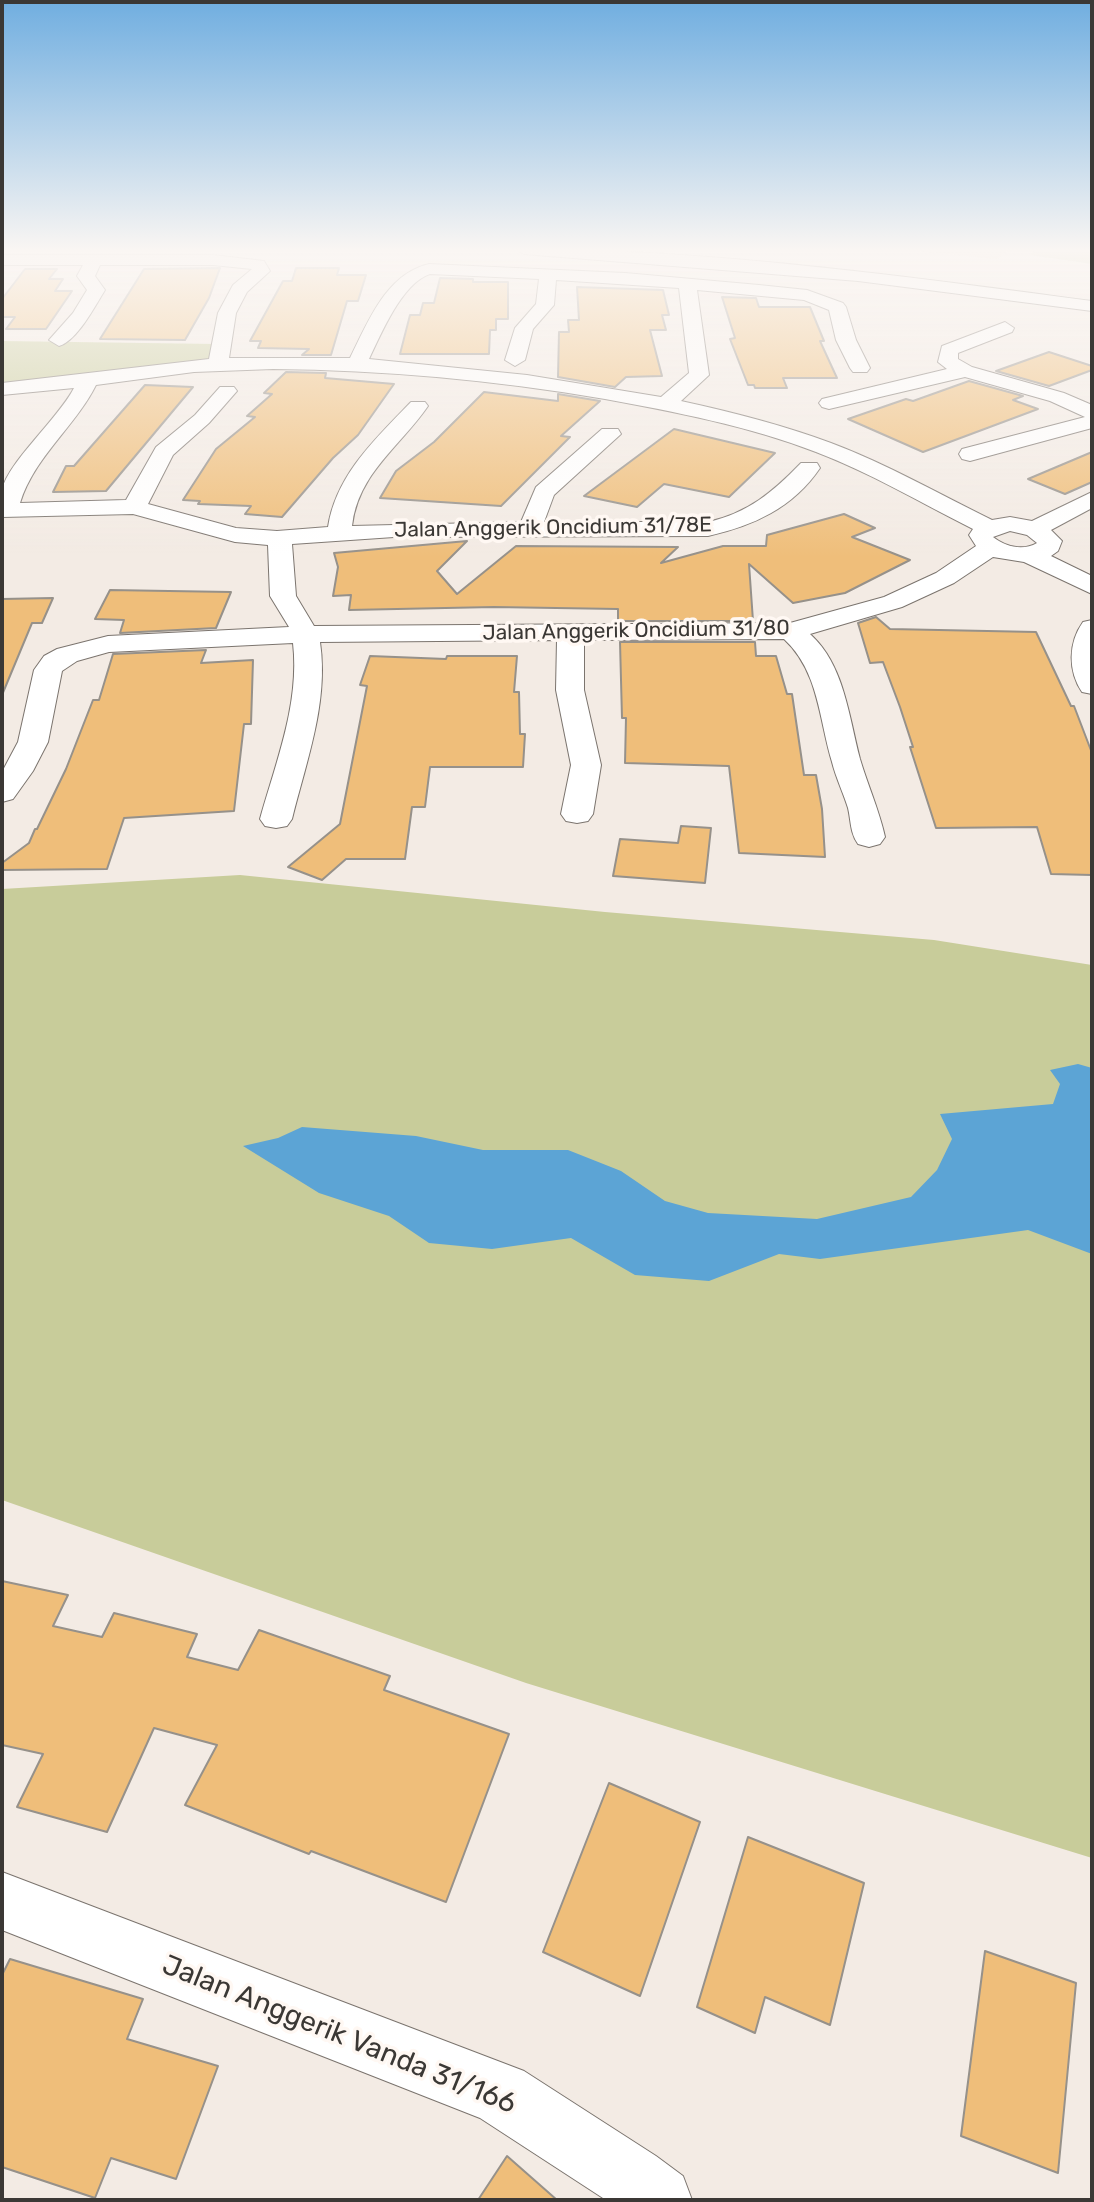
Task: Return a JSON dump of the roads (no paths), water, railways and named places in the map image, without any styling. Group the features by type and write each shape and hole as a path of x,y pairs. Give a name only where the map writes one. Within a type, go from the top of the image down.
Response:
{"street":[{"path":"218,364 220,352"},
{"path":"356,366 363,352"},
{"path":"515,360 517,352"},
{"path":"665,404 699,375 696,352"},
{"path":"852,352 860,368"},
{"path":"949,352 947,362 965,371 1057,397 1092,413"},
{"path":"2,389 87,382 218,364 276,362 472,374 580,388 665,404 757,426 851,459 990,537 1014,554 1037,543 1092,499"},
{"path":"829,402 965,371"},
{"path":"4,510 9,496 11,467 62,421 78,403 87,382"},
{"path":"1057,397 1084,386"},
{"path":"134,508 164,452 202,419 227,391"},
{"path":"339,533 340,516 355,478 418,406"},
{"path":"24,437 62,421"},
{"path":"970,454 1092,422"},
{"path":"530,529 544,492 610,433"},
{"name":"Jalan Anggerik Oncidium 31/78E","path":"4,510 134,508 235,535 277,538 339,533 695,529 750,518 777,502 810,468"},
{"name":"Jalan Anggerik Oncidium 31/80","path":"2,793 19,771 33,742 48,670 54,662 67,655 108,644 233,640 306,634 791,631 893,602 945,578 990,537"},
{"path":"276,819 307,693 310,662 306,634 290,614 282,593 283,548 277,538"},
{"path":"1037,543 1092,566"},
{"path":"1037,543 1092,586"},
{"path":"1092,628 1089,633 1088,679 1092,686"},
{"path":"791,631 811,649 833,702 846,761 864,810 869,837"},
{"path":"570,632 570,690 586,765 577,814"},
{"name":"Jalan Anggerik Vanda 31/166","path":"2,1900 294,2016 501,2094 633,2179 660,2200"}],"water":[{"path":"1078,1064 1092,1068 1092,1254 1028,1230 820,1259 779,1254 709,1281 635,1275 571,1238 492,1249 429,1243 389,1216 319,1193 243,1146 278,1138 302,1127 416,1136 483,1150 568,1150 621,1171 665,1201 708,1213 817,1219 911,1197 937,1170 952,1139 940,1114 1053,1104 1060,1084 1050,1070"}]}
